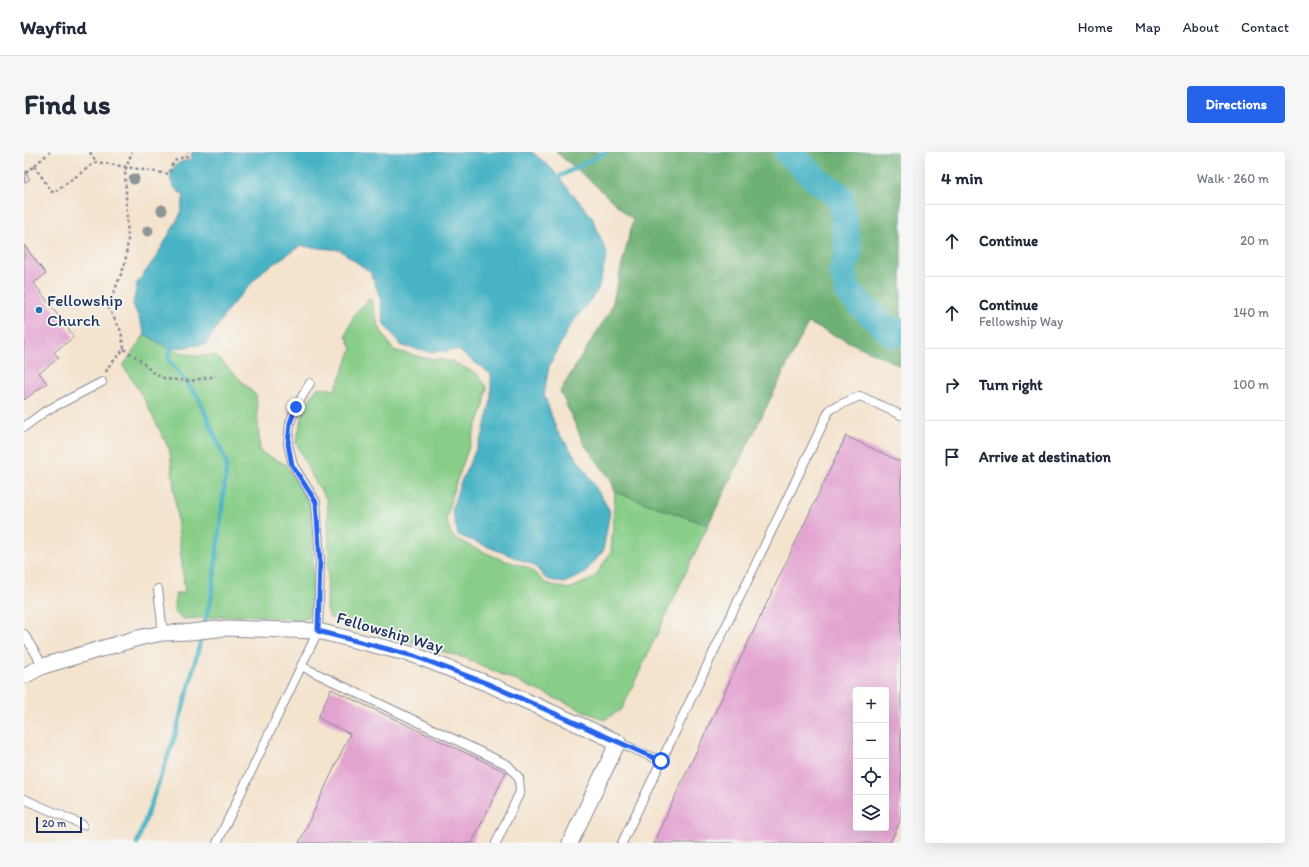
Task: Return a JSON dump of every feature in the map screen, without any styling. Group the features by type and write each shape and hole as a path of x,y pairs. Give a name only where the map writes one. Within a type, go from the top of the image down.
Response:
{"street":[{"name":"Fellowship Way","path":"24,676 43,666 138,638 163,633 226,628 318,631 414,656 486,683 618,742"},
{"path":"570,843 618,742"}],"lane":[{"path":"24,427 44,412 102,382"},
{"path":"217,843 318,631 320,561 316,502 292,465 288,444 290,423 296,407 310,383"},
{"path":"622,843 830,409 860,396 901,415"},
{"path":"158,589 163,633"},
{"path":"24,634 43,666"},
{"path":"301,666 508,765 519,778 520,792 496,843"},
{"path":"618,742 661,761"},
{"path":"24,799 83,825"}],"path":[{"path":"26,173 50,152"},
{"path":"90,152 96,162"},
{"path":"132,152 125,170 128,240 125,264 108,306 121,331 124,349 140,360 152,372 166,379 189,381 216,376"},
{"path":"34,166 53,193 96,162 169,174 172,164 178,159 188,156 188,152"},
{"path":"102,382 108,367 124,349"}],"green space":[{"path":"556,152 901,152 901,366 808,323 708,525 615,492 611,480 584,444 560,391 611,309 633,220 593,183"},
{"path":"370,298 379,327 393,350 425,358 451,361 477,374 487,387 484,405 452,494 446,520 452,536 470,546 503,560 530,568 545,583 569,589 594,578 611,552 615,492 708,525 622,709 604,720 465,658 330,618 327,609 329,538 327,500 310,473 296,442 305,406 318,387 335,390 352,349 346,335 355,313"},
{"path":"145,334 169,349 196,356 215,355 256,395 260,452 285,464 311,504 314,602 309,616 303,620 247,615 184,619 175,612 174,605 176,593 185,593 170,451 143,397 123,366"}],"water":[{"path":"192,152 532,152 550,167 592,217 607,254 598,290 569,327 549,366 544,394 557,431 587,473 610,511 603,551 584,574 564,583 546,579 534,565 458,535 452,509 460,484 483,434 491,400 491,374 458,350 429,352 402,346 384,324 380,297 371,273 340,250 300,246 264,270 229,308 206,344 169,349 145,334 133,304 137,283 156,257 180,215 184,195 177,191 173,185 171,174 177,164 183,161 191,160"}],"building":[{"path":"24,171 30,179 24,183"},
{"name":"Fellowship Church","path":"24,245 46,274 34,283 74,337 54,352 59,358 39,373 47,383 24,400"},
{"path":"846,436 901,462 901,819 890,843 653,843"},
{"path":"331,689 506,772 472,843 299,843 350,734 318,718"}],"waterway":[{"path":"553,180 606,152"},
{"path":"788,152 817,180 840,196 849,253 842,271 849,294 893,334 901,331"},
{"path":"137,843 174,739 212,594 227,464 198,397 168,359 171,344"}],"place":[{"name":"Fellowship Church","path":"39,310"}],"route":[{"path":"296,407 290,423 288,444 292,465 316,502 320,561 318,631 414,656 486,683 661,761"}]}
